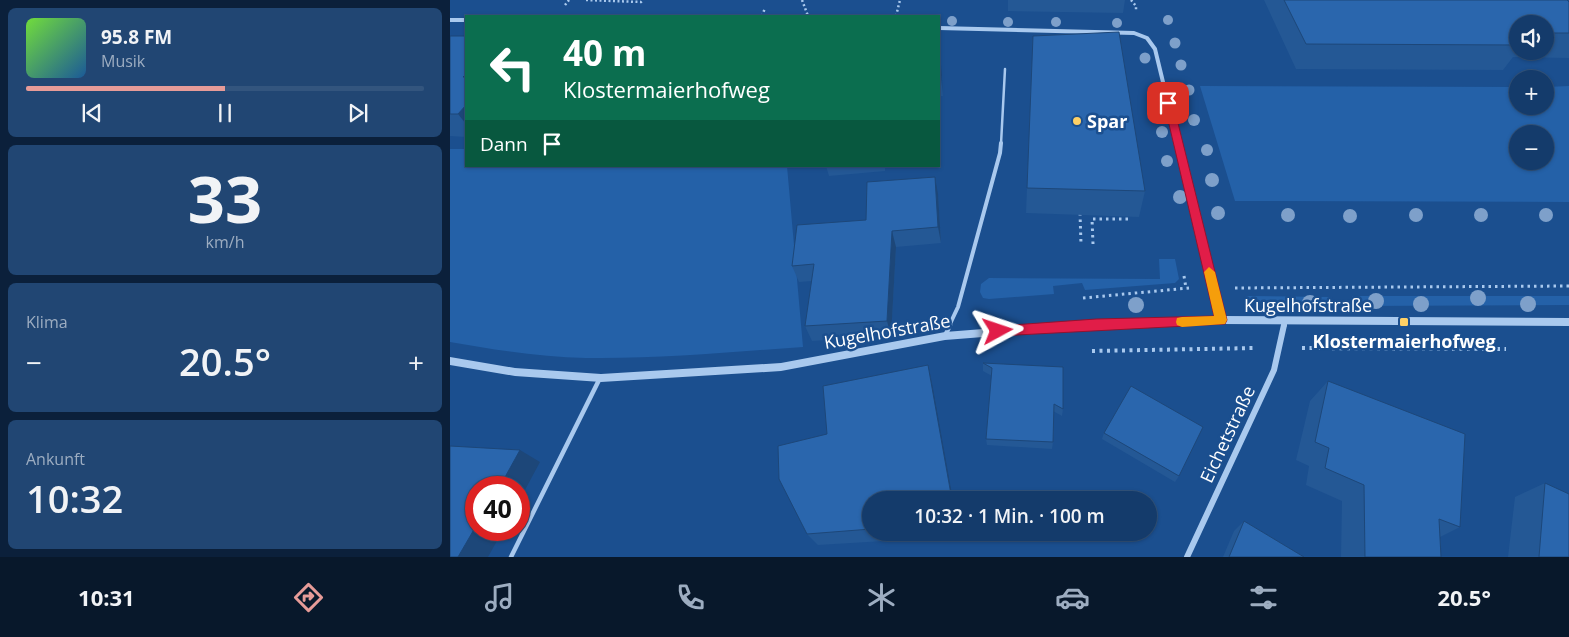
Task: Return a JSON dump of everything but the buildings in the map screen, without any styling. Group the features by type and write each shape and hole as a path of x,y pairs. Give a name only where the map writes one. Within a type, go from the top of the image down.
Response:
{"street":[{"path":"450,20 465,20"},
{"path":"940,28 1134,33 1143,35 1151,42 1155,49 1221,320"},
{"name":"Kugelhofstraße","path":"450,361 515,372 600,378 781,367 944,336 1087,325 1221,320 1569,322"},
{"name":"Eichetstraße","path":"1187,557 1274,370 1285,321"}],"lane":[{"path":"944,336 958,307 1000,153 1005,70"},
{"path":"511,557 600,378"}],"path":[{"path":"565,5 569,0"},
{"path":"586,0 641,2 643,0"},
{"path":"802,0 808,15"},
{"path":"896,15 900,0"},
{"path":"762,15 765,8"},
{"path":"1080,213 1081,244"},
{"path":"1093,244 1092,219 1129,219 1129,216"},
{"path":"1077,298 1186,288 1569,286"}],"shaded area":[{"path":"1200,86 1509,87 1509,115 1554,115 1554,87 1569,86 1569,202 1235,201"},
{"path":"450,149 465,149 465,167 787,167 803,347 667,356 586,358 518,353 450,342"},
{"path":"1159,259 1175,259 1179,279 1175,283 1085,290 1082,283 1053,286 1054,294 989,299 983,298 980,292 981,284 989,278 1160,279"},
{"path":"1352,296 1569,296 1569,305 1355,306"},
{"path":"1245,297 1331,297 1334,306 1275,306 1253,301"}],"slow traffic":[{"path":"1182,322 1221,320 1209,272"}],"place":[{"name":"Spar","path":"1077,121"},
{"name":"Klostermaierhofweg","path":"1404,322"}],"route":[{"path":"998,331 1096,324 1221,320 1168,103"}]}
